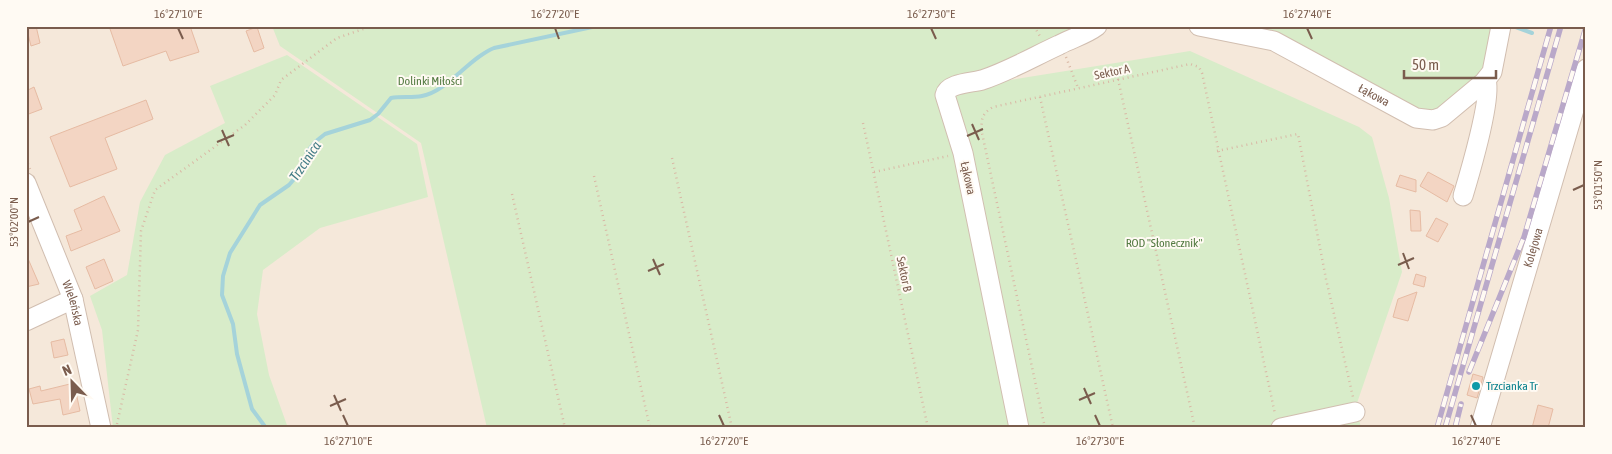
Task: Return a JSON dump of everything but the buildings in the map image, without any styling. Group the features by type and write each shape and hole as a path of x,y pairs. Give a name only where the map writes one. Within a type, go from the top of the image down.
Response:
{"street":[{"name":"Łąkowa","path":"1020,428 963,153 945,96 952,87 1002,73 1060,44 1088,33 1097,26"},
{"name":"Łąkowa","path":"1199,26 1274,41 1416,118 1433,120 1442,117 1486,80 1492,72 1501,26"},
{"name":"Kolejowa","path":"1480,428 1586,69"},
{"path":"1463,196 1488,87 1486,80"},
{"name":"Wieleńska","path":"26,183 73,299 101,428"},
{"path":"26,321 73,299"},
{"path":"1278,423 1355,412"}],"path":[{"path":"116,428 138,330 141,230 155,190 245,125 275,95 281,80 337,38 372,26"},
{"path":"1060,44 1078,88"},
{"name":"Sektor A","path":"1045,428 1025,343 982,133 981,118 984,112 992,107 1190,64 1199,67 1278,423"},
{"path":"1118,79 1195,428"},
{"path":"1040,98 1113,428"},
{"name":"Sektor B","path":"863,123 928,428"},
{"path":"1217,151 1298,134 1326,279 1355,412"},
{"path":"672,158 732,428"},
{"path":"874,172 938,158"},
{"path":"594,176 650,428"},
{"path":"512,194 565,428"}],"shaded area":[{"path":"26,26 1586,26 1586,428 26,428"}],"green space":[{"path":"272,26 1097,26 948,90 1190,51 1359,127 1372,137 1389,198 1402,272 1356,406 1361,428 487,428 421,143 280,46"},
{"path":"1218,26 1496,26 1487,69 1433,114 1411,113 1316,57"},
{"path":"287,55 417,144 428,197 320,228 263,270 257,314 269,375 288,428 113,428 102,330 90,296 127,275 140,202 165,155 225,123 210,86"}],"waterway":[{"name":"Trzcinica","path":"266,428 252,409 237,354 233,324 222,295 223,276 230,253 260,205 289,185 301,171 307,152 315,142 325,134 370,120 378,114 391,98 418,97 432,93 441,88 476,59 494,48 597,26"},
{"name":"Trzcinica","path":"1513,26 1532,33"}],"railway":[{"path":"1437,428 1551,26"},
{"path":"1445,428 1561,26"},
{"path":"1469,372 1524,237 1586,27"},
{"path":"1455,428 1461,404"}],"place":[{"name":"Trzcianka Tr","path":"1476,386"}],"park label":[{"name":"Dolinki Miłości","path":"430,81"},
{"name":"ROD \"Słonecznik\"","path":"1164,243"}]}
